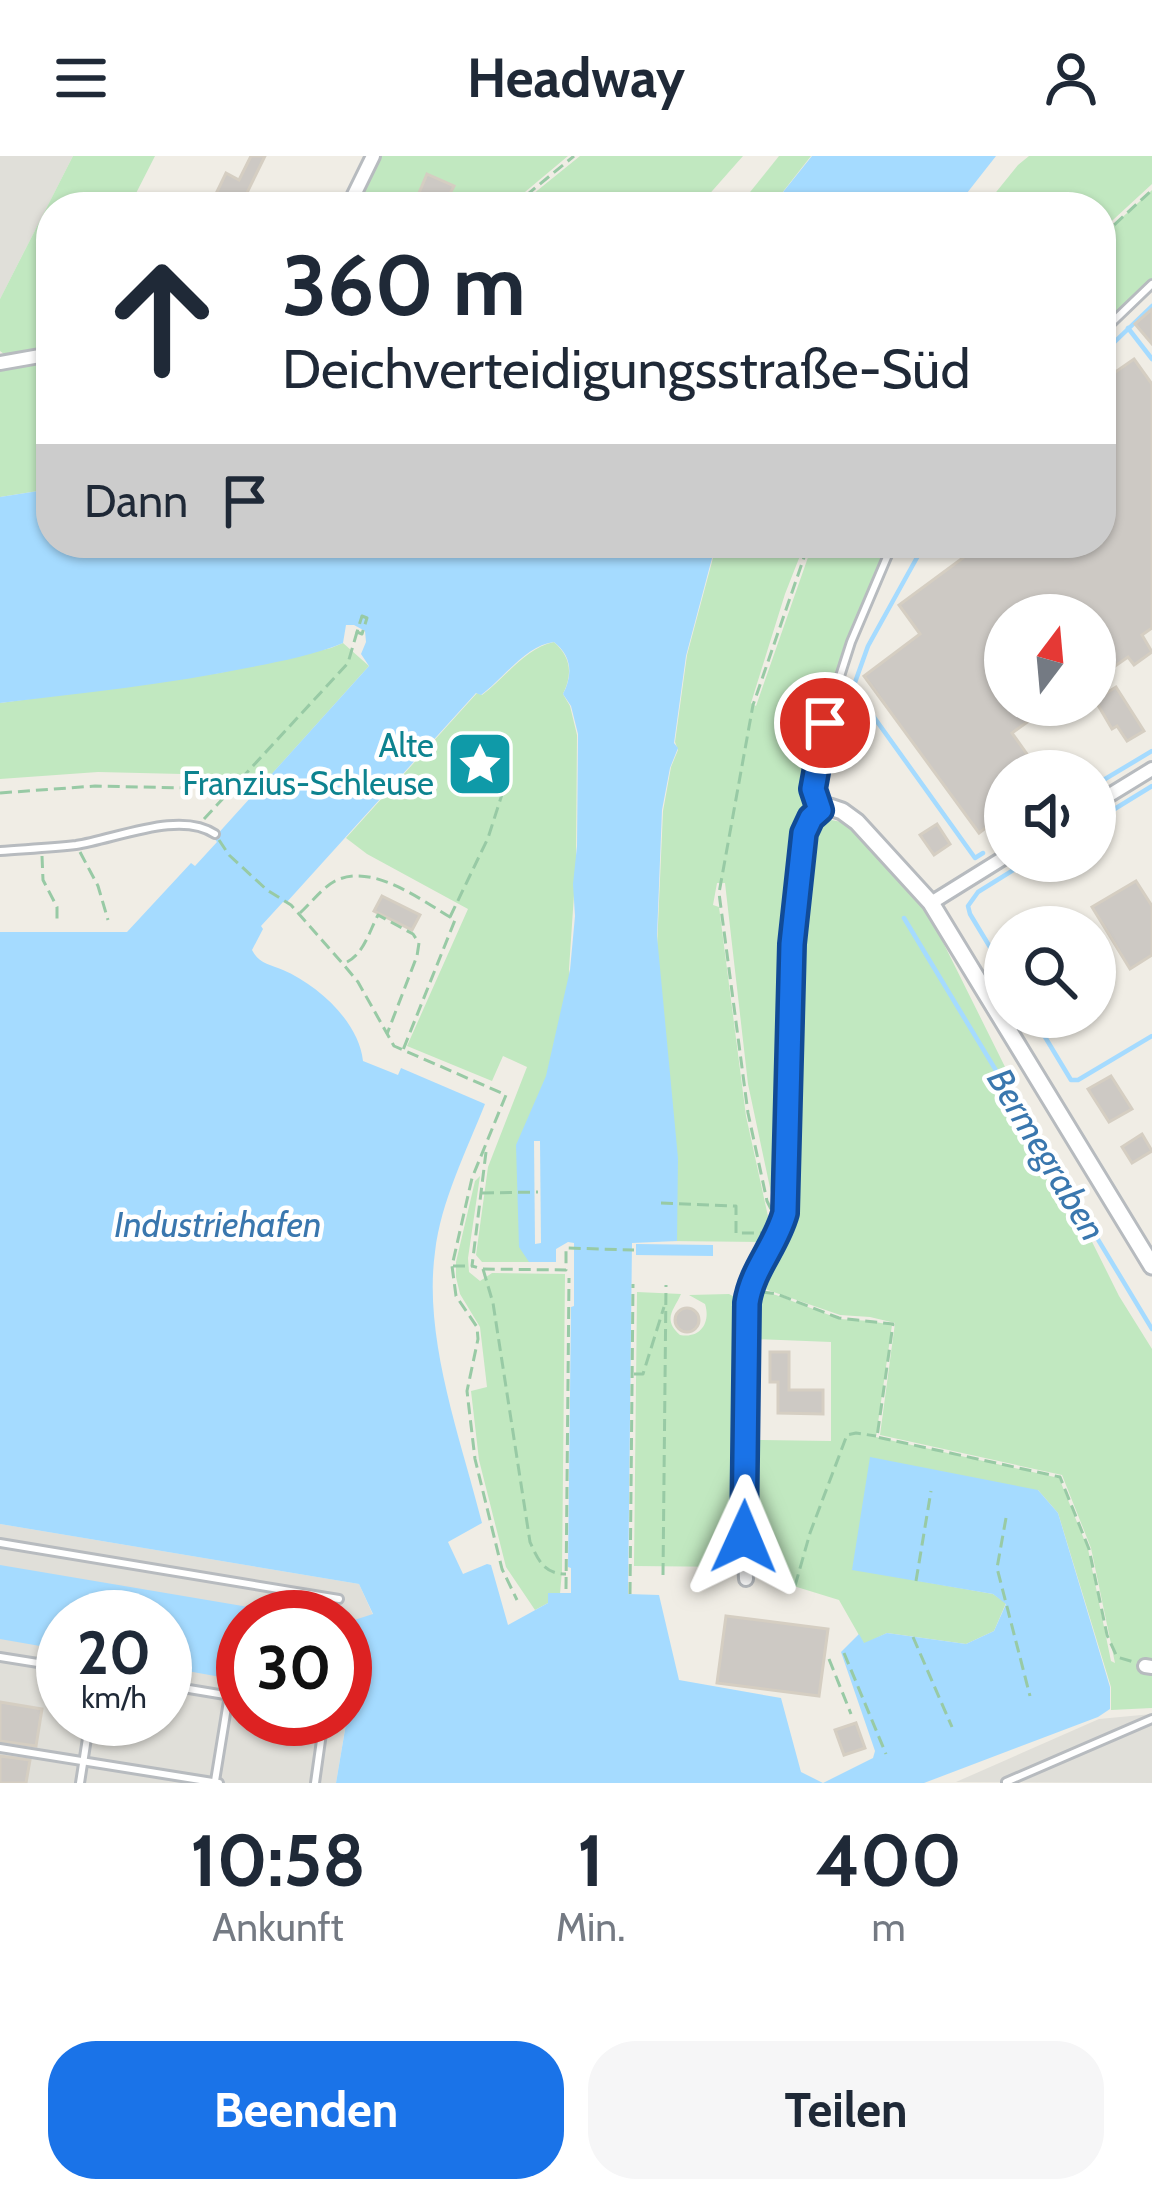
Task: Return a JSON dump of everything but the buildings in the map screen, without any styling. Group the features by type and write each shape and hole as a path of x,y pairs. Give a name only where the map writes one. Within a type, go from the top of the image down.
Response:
{"street":[{"path":"355,192 373,156"},
{"path":"0,363 36,357"},
{"path":"1116,791 1152,770"},
{"path":"746,1579 750,1286 780,1230 786,1198 792,944 804,833 820,810 842,811 857,822 931,903 1152,1266"},
{"path":"931,903 984,870"}],"lane":[{"path":"1116,319 1152,284"},
{"path":"820,810 813,789 825,723 851,642 887,558"},
{"path":"0,851 77,845 174,824 198,826 215,834"},
{"path":"0,1543 285,1590"},
{"path":"0,1657 36,1663"},
{"path":"1006,1782 1152,1719"},
{"path":"80,1783 86,1746"},
{"path":"0,1748 216,1783 221,1746"},
{"path":"315,1783 320,1746"}],"path":[{"path":"530,192 574,156"},
{"path":"1116,223 1152,190"},
{"path":"661,1203 736,1205 736,1233 780,1230 767,1201 748,1113 719,893 753,705 804,558"},
{"path":"357,615 363,621"},
{"path":"198,826 348,663 357,632"},
{"path":"402,1052 505,785 489,778 496,756 508,759"},
{"path":"0,794 95,786 232,789"},
{"path":"215,834 229,855 290,904 343,964 402,1052 506,1095 471,1183 452,1266 456,1296 477,1328 467,1390 475,1459 502,1568 517,1600"},
{"path":"77,845 98,886 108,920"},
{"path":"42,848 43,880 57,908 56,921"},
{"path":"299,915 330,883 351,875 376,876 453,918"},
{"path":"343,964 364,948 378,915 413,934 419,944 418,956 387,1036"},
{"path":"472,1266 487,1142"},
{"path":"481,1192 538,1192"},
{"path":"452,1266 566,1270 566,1248 634,1250"},
{"path":"483,1270 493,1303 530,1542 547,1570 566,1574"},
{"path":"566,1589 569,1278"},
{"path":"630,1594 633,1284"},
{"path":"663,1575 666,1285"},
{"path":"750,1286 822,1313 893,1324 877,1436"},
{"path":"632,1374 643,1374 666,1304"},
{"path":"795,1586 847,1435 877,1436 1060,1477 1089,1549 1107,1635 1117,1657 1149,1666"},
{"path":"916,1581 931,1491"},
{"path":"1006,1518 997,1568 1030,1696"},
{"path":"630,1577 638,1575"},
{"path":"913,1637 952,1726"},
{"path":"844,1653 886,1754"},
{"path":"829,1659 851,1714"}],"shaded area":[{"path":"0,156 73,156 55,192 36,192 36,228 0,299"},
{"path":"0,1524 359,1584 362,1590 216,1590 216,1746 342,1746 336,1783 0,1783"},
{"path":"1152,1714 1152,1783 956,1782 1099,1719"}],"green space":[{"path":"73,156 155,156 137,192 55,192"},
{"path":"377,156 568,156 525,192 359,192"},
{"path":"580,156 743,156 711,192 536,192"},
{"path":"779,156 811,156 783,192 750,192"},
{"path":"1029,156 1152,156 1152,184 1116,217 1116,192 996,192"},
{"path":"1152,190 1152,278 1116,312 1116,223"},
{"path":"36,228 36,491 0,497 0,366 16,363 0,351 0,299"},
{"path":"713,558 799,558 751,703 756,706 808,558 884,558 836,677 798,836 785,945 779,1203 773,1202 748,1084 725,883 717,883 713,905 719,907 746,1116 771,1230 761,1242 668,1241 652,1061 663,811 678,750 675,742 687,655"},
{"path":"554,642 569,666 563,694 577,735 569,969 573,1003 528,1160 529,1262 482,1262 476,1255 488,1167 527,1067 503,1056 492,1081 407,1046 468,909 346,838 477,693 482,695 524,657"},
{"path":"343,643 369,666 270,776 98,772 0,779 0,703 219,673"},
{"path":"831,820 856,829 924,904 984,1025 984,1038 991,1038 1119,1296 1152,1349 1152,1708 1111,1710 1111,1687 1058,1513 1038,1490 852,1569 993,1594 1006,1603 994,1631 966,1644 887,1633 864,1644 839,1600 774,1580 761,1547 756,1512 759,1440 831,1441 831,1342 753,1339 753,1290 840,1319 892,1325 876,1437 1059,1478 1088,1549 1115,1663 1091,1548 1062,1475 880,1435 895,1323 840,1315 762,1288 793,1211 798,946 808,842 821,824"},
{"path":"480,1176 469,1272 480,1281 492,1273 565,1274 560,1594 549,1594 548,1603 535,1610 506,1567 479,1460 471,1391 487,1387 480,1327 460,1294 456,1262"},
{"path":"637,1292 681,1294 671,1319 680,1335 687,1336 702,1328 706,1317 705,1304 689,1295 729,1294 740,1300 738,1567 634,1566"}],"water":[{"path":"812,156 996,156 968,192 783,192"},
{"name":"Industriehafen","path":"36,491 36,558 712,558 686,656 674,743 678,748 662,810 657,936 678,1158 677,1241 632,1243 628,1594 659,1595 679,1680 781,1698 801,1772 823,1783 336,1783 342,1746 372,1746 372,1590 362,1590 359,1584 0,1524 0,932 127,932 217,842 214,838 369,666 361,654 365,631 346,625 343,643 321,651 158,683 0,703 0,497","holes":["554,642 569,666 563,694 578,734 570,970 546,1076 516,1145 519,1247 529,1262 556,1262 556,1249 574,1243 571,1593 548,1593 548,1603 508,1625 491,1565 463,1574 448,1542 482,1523 446,1389 434,1319 435,1252 443,1214 485,1104 401,1068 398,1075 363,1061 354,1032 335,1006 296,977 261,961 252,950 261,926 476,693 481,695 544,644"]},
{"path":"636,1244 713,1245 713,1256 636,1255"},
{"path":"870,1457 1038,1490 1058,1513 1110,1687 1110,1709 1098,1717 924,1783 823,1783 873,1758 875,1751 841,1652 859,1634 864,1643 887,1633 966,1644 994,1631 1006,1604 993,1594 852,1570"},
{"path":"0,1565 148,1590 36,1590 36,1645 0,1639"},
{"path":"192,1598 216,1602 216,1676 192,1672"}],"pier":[{"path":"534,1141 540,1141 541,1243 535,1244"}],"waterway":[{"path":"1116,341 1152,306"},
{"path":"1128,328 1152,359"},
{"path":"917,558 868,646 853,688 975,858 983,853"},
{"path":"1116,772 1152,751"},
{"path":"1116,808 1152,786"},
{"path":"984,937 968,906 994,882"},
{"name":"Bermegraben","path":"904,918 1152,1329"},
{"path":"1046,1038 1071,1080 1078,1080 1152,1036"}],"place":[{"name":"Alte Franzius-Schleuse","path":"480,764"}],"route":[{"path":"744,1537 747,1303 757,1269 785,1213 792,944 804,833 820,810 813,789 825,723"}]}
